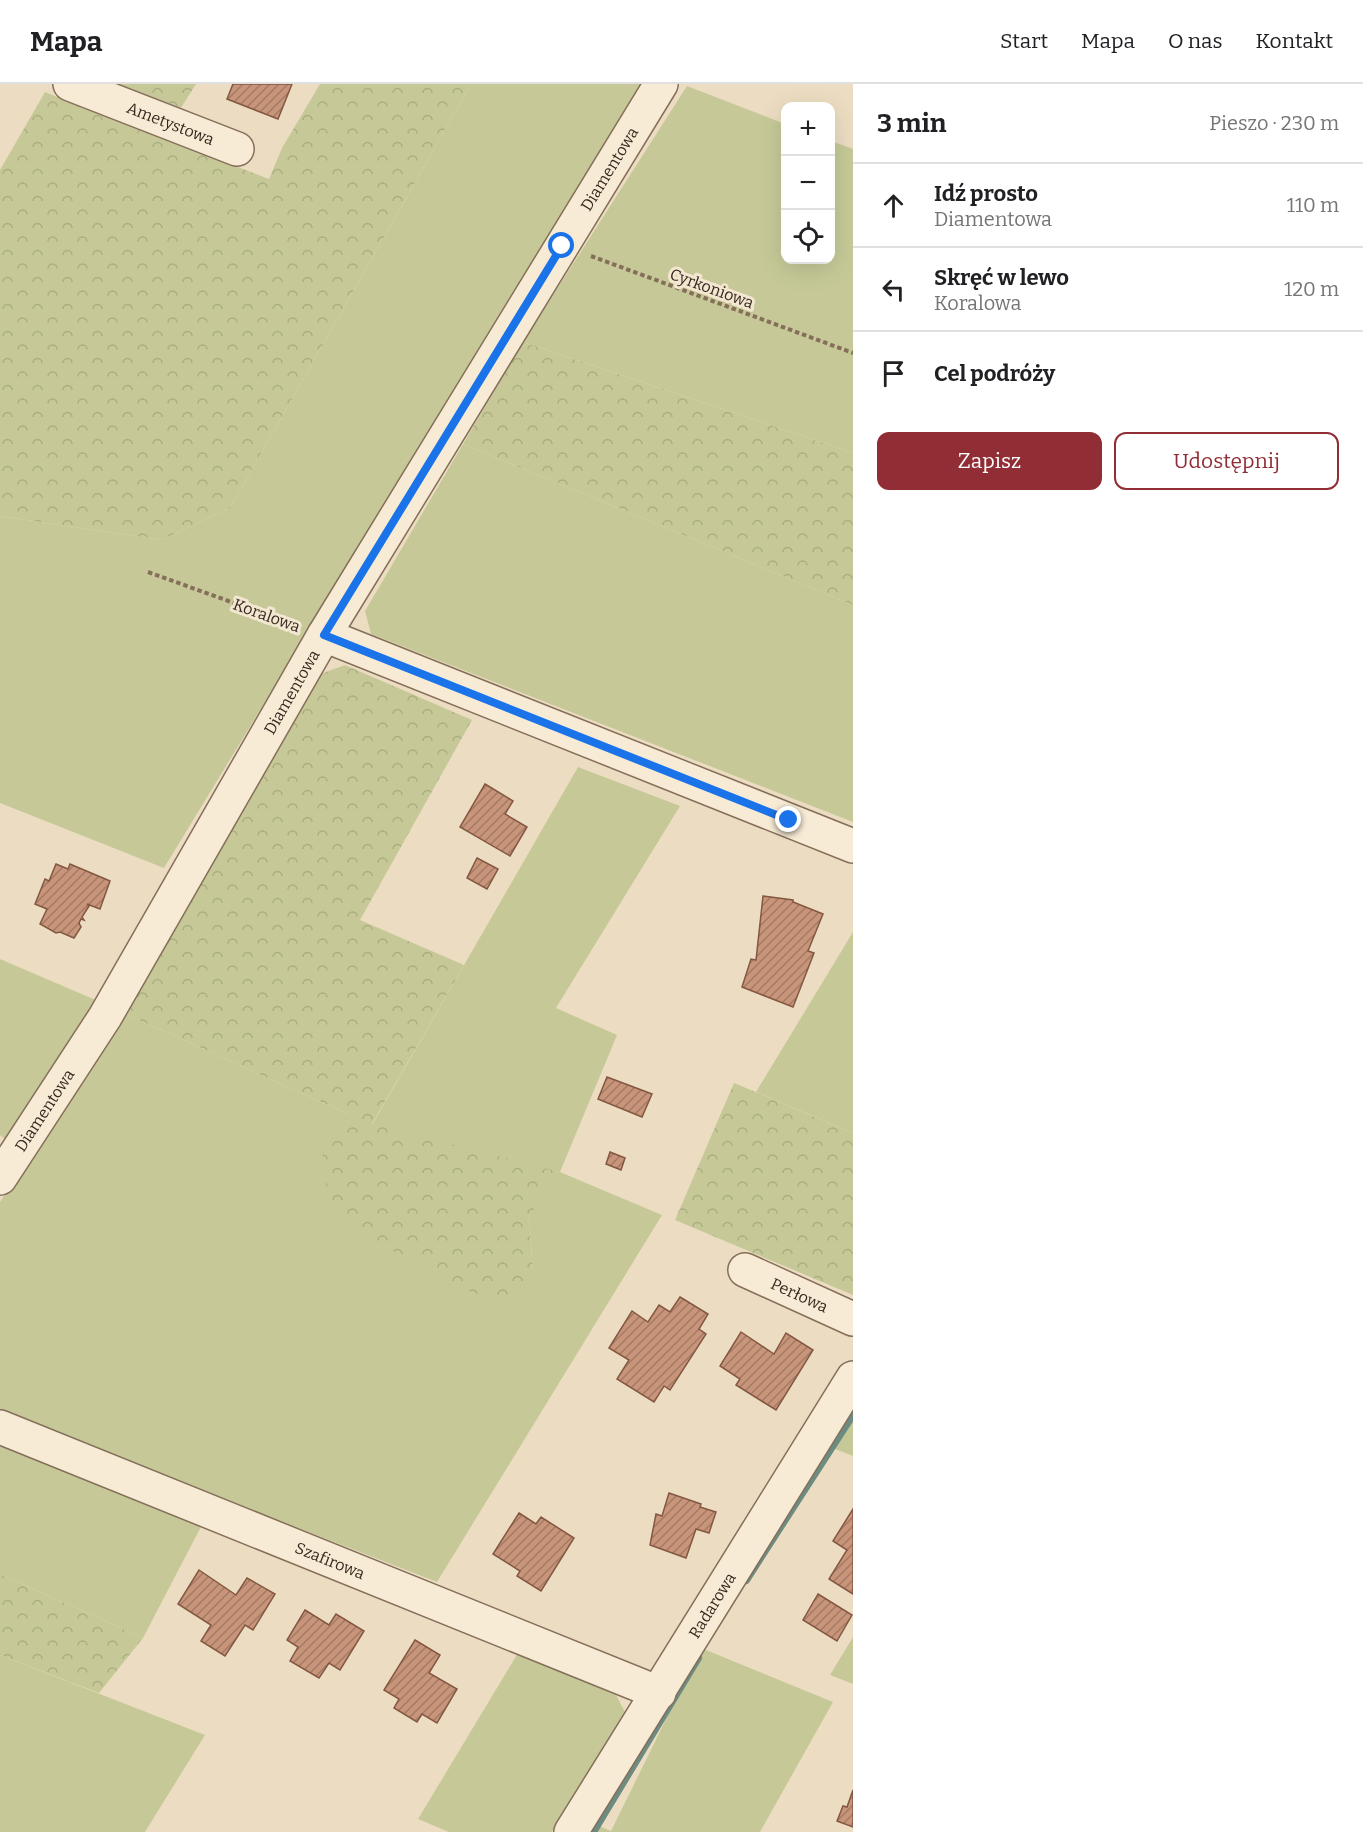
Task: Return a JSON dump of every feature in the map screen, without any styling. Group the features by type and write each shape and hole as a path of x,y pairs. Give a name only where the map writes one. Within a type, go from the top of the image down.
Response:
{"street":[{"name":"Ametystowa","path":"70,84 237,149"},
{"name":"Diamentowa","path":"0,1178 105,1017 324,635 662,84"},
{"path":"324,635 853,846"},
{"name":"Perłowa","path":"745,1270 853,1319"},
{"name":"Radarowa","path":"571,1832 853,1378"},
{"name":"Szafirowa","path":"0,1427 659,1693"}],"path":[{"name":"Cyrkoniowa","path":"562,246 853,353"},
{"name":"Koralowa","path":"148,572 324,635"}],"green space":[{"path":"119,84 196,84 181,108"},
{"path":"320,84 471,84 230,508 161,540 0,516 0,170 45,92 269,179 282,148"},
{"path":"471,84 641,84 164,868 0,803 0,516 161,540 230,508"},
{"path":"687,86 781,122 781,264 835,264 835,142 853,149 853,453 523,342"},
{"path":"523,342 853,453 853,605 463,444"},
{"path":"463,444 853,605 853,822 371,634 365,611"},
{"path":"345,665 472,720 360,920 464,965 372,1124 560,1172 529,1216 533,1271 513,1302 473,1293 343,1225 326,1185 322,1150 348,1114 119,1011 320,674"},
{"path":"578,767 680,806 556,1008 617,1035 560,1172 662,1215 437,1582 0,1412 0,1202 119,1011 348,1114 533,1271 529,1216 559,1172 372,1125"},
{"path":"853,932 853,1133 756,1092"},
{"path":"0,959 98,1001 14,1147 0,1135"},
{"path":"734,1083 853,1133 853,1295 675,1220"},
{"path":"853,1420 853,1456 835,1449"},
{"path":"0,1437 204,1521 143,1638 0,1574"},
{"path":"0,1574 143,1638 99,1693 0,1655"},
{"path":"853,1637 853,1684 830,1675"},
{"path":"701,1648 833,1702 760,1832 587,1832 592,1823 611,1831"},
{"path":"518,1653 616,1695 625,1712 552,1832 449,1832 418,1819"},
{"path":"0,1655 205,1735 145,1832 0,1832"}],"building":[{"path":"233,84 292,84 278,119 227,99"},
{"path":"485,784 513,801 505,814 527,827 510,856 460,827"},
{"path":"477,858 498,869 487,889 467,878"},
{"path":"56,864 68,869 70,864 110,881 100,909 87,904 89,906 82,917 84,920 81,919 79,923 81,927 74,938 60,932 56,933 40,924 47,909 35,904 45,879 49,881"},
{"path":"763,896 793,900 793,902 823,914 808,951 814,953 793,1007 742,987 751,959 756,960"},
{"path":"607,1077 652,1094 642,1117 598,1099"},
{"path":"610,1152 625,1158 621,1170 606,1164"},
{"path":"680,1297 708,1314 699,1329 706,1334 670,1390 664,1386 654,1402 617,1379 629,1360 609,1348 632,1311 648,1322 659,1305 670,1312"},
{"path":"741,1332 774,1354 786,1333 813,1350 776,1410 736,1385 740,1379 720,1366"},
{"path":"669,1493 716,1512 709,1533 696,1529 686,1558 650,1545 656,1514 662,1516"},
{"path":"853,1509 853,1594 829,1579 847,1550 833,1541"},
{"path":"519,1513 536,1524 541,1517 574,1538 541,1591 517,1576 520,1571 493,1554"},
{"path":"199,1570 236,1595 247,1578 275,1594 253,1630 245,1625 225,1656 201,1641 211,1625 178,1604"},
{"path":"818,1594 852,1615 837,1641 803,1620"},
{"path":"305,1610 329,1625 336,1614 364,1631 340,1670 329,1663 319,1678 290,1661 298,1647 287,1640"},
{"path":"415,1640 440,1655 429,1673 457,1689 437,1723 422,1714 417,1722 394,1708 399,1699 384,1690"},
{"path":"853,1790 853,1827 837,1821 843,1806 847,1807"}],"waterway":[{"path":"746,1580 853,1414"},
{"path":"593,1832 698,1658"}],"route":[{"path":"562,246 324,635 789,820"}]}
